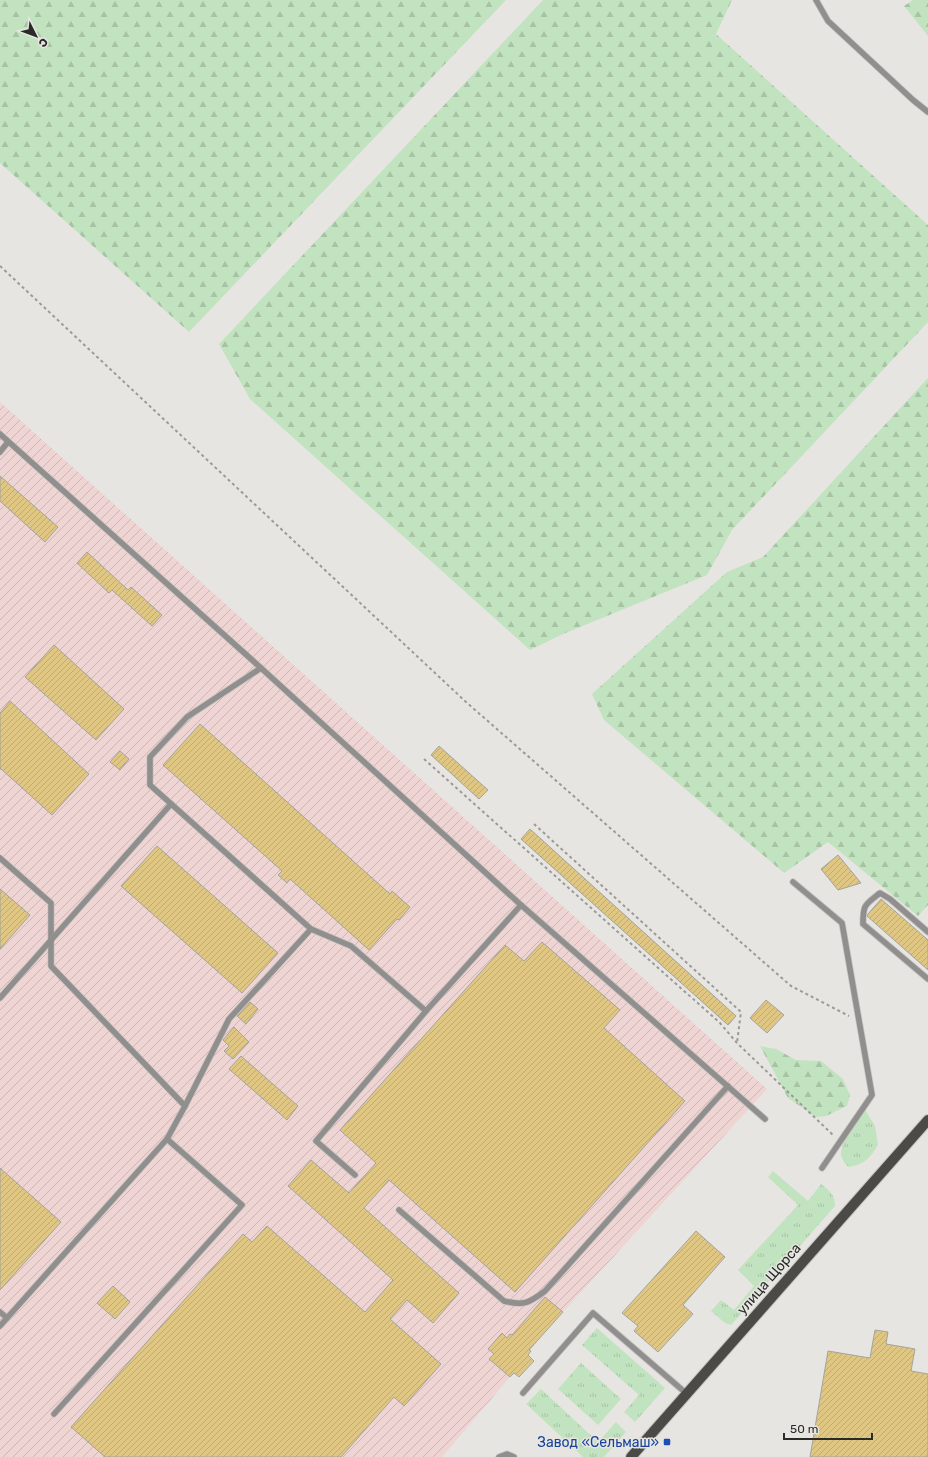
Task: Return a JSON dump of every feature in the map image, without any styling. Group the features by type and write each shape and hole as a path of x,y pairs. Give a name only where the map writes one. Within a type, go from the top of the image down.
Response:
{"main road":[{"name":"улица Щорса","path":"631,1457 928,1120"}],"lane":[{"path":"816,0 828,21 913,100 928,112"},
{"path":"0,434 520,905 765,1119"},
{"path":"0,452 8,442"},
{"path":"260,668 187,717 150,757 150,785 311,929 351,946 426,1011"},
{"path":"0,998 171,804"},
{"path":"0,858 51,903 51,966 185,1106"},
{"path":"793,882 842,924 872,1095 822,1168"},
{"path":"928,932 890,899 880,893 868,902 863,910 863,924 928,979"},
{"path":"355,1175 316,1141 426,1011 520,905"},
{"path":"0,1326 167,1138 229,1019 311,929"},
{"path":"399,1210 504,1301 518,1304 533,1300 545,1291 728,1086"},
{"path":"54,1414 242,1205 167,1138"},
{"path":"0,1312 7,1318"},
{"path":"523,1393 594,1313 687,1394"},
{"path":"499,1457 508,1454 514,1457"}],"path":[{"path":"0,266 466,702 792,986 859,1022"},
{"path":"424,760 720,1024 737,1043 840,1142"},
{"path":"534,824 741,1012 737,1043"}],"shaded area":[{"path":"0,402 767,1089 563,1312 545,1297 512,1335 510,1334 507,1338 502,1333 488,1349 494,1354 489,1359 510,1377 442,1457 0,1457"}],"green space":[{"path":"0,0 506,0 189,332 0,163"},
{"path":"543,0 732,0 716,34 928,225 928,322 732,530 707,575 563,634 530,650 250,399 219,344"},
{"path":"913,0 928,0 928,36 904,6"},
{"path":"928,378 928,905 918,916 828,842 784,873 604,720 592,694 727,572 763,557"},
{"path":"760,1046 776,1049 796,1060 821,1061 843,1079 850,1095 847,1106 826,1116 816,1117 788,1098"},
{"path":"864,1108 875,1126 878,1145 866,1160 849,1167 843,1160 841,1151 848,1134"},
{"path":"773,1171 808,1201 821,1184 831,1194 834,1199 835,1206 731,1325 725,1323 711,1311 721,1300 734,1310 754,1286 738,1270 798,1205 768,1177"},
{"path":"597,1328 665,1388 635,1422 624,1412 639,1395 582,1345"},
{"path":"581,1363 621,1399 598,1425 558,1389"},
{"path":"541,1389 598,1442 616,1422 626,1432 604,1457 583,1457 526,1404"}],"building":[{"path":"0,476 58,527 45,542 0,501"},
{"path":"87,552 128,590 131,587 162,615 152,626 112,590 109,593 77,563"},
{"path":"54,645 124,709 96,740 25,677"},
{"path":"10,701 89,774 52,815 0,768 0,713"},
{"path":"200,724 390,894 392,891 410,907 369,950 290,879 287,883 278,875 282,871 163,765"},
{"path":"439,746 488,790 479,799 431,755"},
{"path":"120,751 129,759 120,770 110,762"},
{"path":"530,829 736,1016 728,1025 521,839"},
{"path":"157,846 278,953 242,993 121,886"},
{"path":"838,855 861,883 838,890 821,869"},
{"path":"0,889 30,915 0,949"},
{"path":"881,899 928,940 928,970 867,916"},
{"path":"542,942 620,1010 604,1028 685,1101 515,1292 389,1180 364,1208 459,1293 433,1323 407,1300 390,1319 441,1364 404,1406 394,1397 341,1457 105,1457 71,1427 243,1234 252,1242 267,1226 365,1312 393,1280 288,1186 311,1160 349,1193 376,1163 340,1130 505,945 524,961"},
{"path":"766,1000 784,1015 767,1033 750,1018"},
{"path":"250,1002 258,1009 246,1024 237,1016"},
{"path":"234,1027 249,1042 233,1059 224,1051 229,1046 223,1040"},
{"path":"241,1056 298,1106 287,1120 229,1069"},
{"path":"0,1168 61,1222 0,1290"},
{"path":"696,1231 725,1257 683,1305 693,1314 658,1352 634,1331 638,1326 622,1313"},
{"path":"113,1286 130,1302 115,1319 97,1303"},
{"path":"545,1297 563,1312 529,1350 531,1351 528,1355 534,1361 519,1377 514,1373 510,1377 489,1359 494,1354 488,1349 502,1333 507,1338 510,1334 512,1335"},
{"path":"875,1330 888,1332 886,1344 915,1349 911,1371 928,1374 928,1457 810,1457 828,1351 870,1358"}],"place":[{"name":"Завод «Сельмаш»","path":"667,1442"}]}
